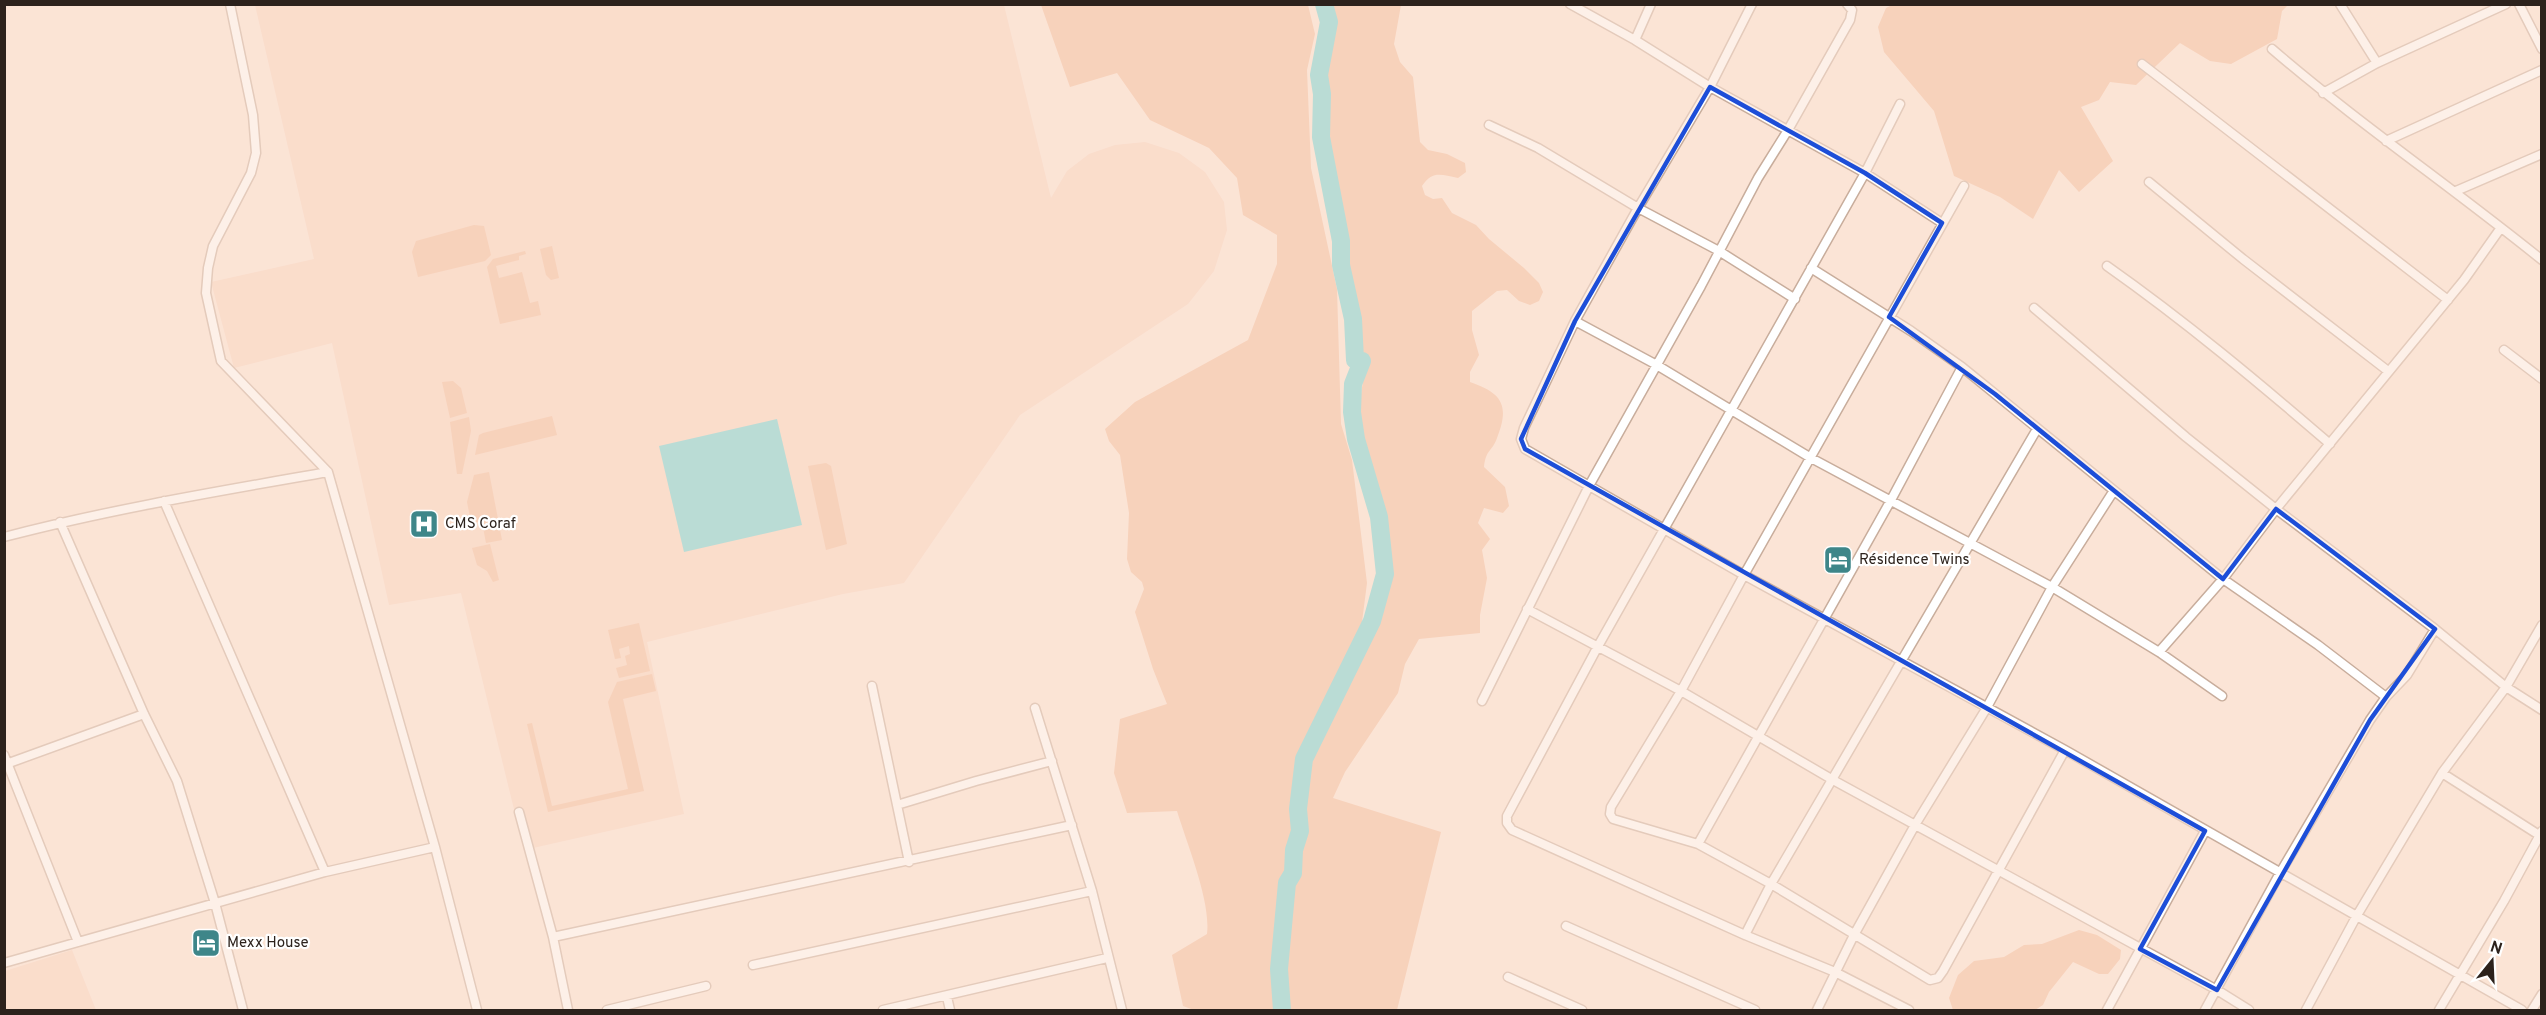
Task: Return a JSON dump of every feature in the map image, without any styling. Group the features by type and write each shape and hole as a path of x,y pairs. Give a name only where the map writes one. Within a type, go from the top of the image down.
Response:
{"street":[{"path":"230,4 253,115 256,153 247,184 213,246 208,268 206,293 221,361 328,472 435,847 477,1011"},
{"path":"1570,4 1635,40 1710,87 1866,172 1942,223"},
{"path":"1635,40 1651,4"},
{"path":"1752,4 1710,87 1638,208 1575,321 1524,428 1521,439 1525,448 1744,575 1986,709 2065,750 2522,1011"},
{"path":"1482,701 1590,484 1655,364 1701,286 1758,178 1850,20 1852,10 1847,4"},
{"path":"2340,4 2377,63"},
{"path":"2323,93 2377,63 2506,4"},
{"path":"2519,4 2541,50"},
{"path":"2272,49 2323,93 2456,191 2500,229 2540,256"},
{"path":"2142,64 2448,300"},
{"path":"2386,141 2541,70"},
{"path":"1900,104 1866,172 1598,648 1507,816 1507,823 1512,830 1745,935 1835,972 1909,1010"},
{"path":"1489,125 1538,148 1638,208 1719,251 1795,299"},
{"path":"2456,191 2541,154"},
{"path":"2149,182 2243,259 2388,371"},
{"path":"1965,186 1889,317 1681,691 1611,807 1610,814 1613,819 1698,844 1771,884 1930,980 1938,978 2065,750"},
{"path":"2159,652 2223,579 2276,508 2448,300 2500,229"},
{"path":"2107,266 2164,306 2246,371 2330,444"},
{"path":"1811,268 1962,367 2113,492 2223,579 2318,645 2386,697"},
{"path":"2034,308 2186,438 2435,629 2506,687 2541,710"},
{"path":"1575,321 1655,364 1811,458 1970,541 2052,587 2159,652 2222,696"},
{"path":"2504,350 2541,379"},
{"path":"1698,844 1891,500 1962,367"},
{"path":"1745,935 1771,884 2037,429"},
{"path":"4,537 60,522 164,501 328,472"},
{"path":"1817,1011 1854,935 1915,825 1986,709 2052,587 2113,492"},
{"path":"164,501 325,872"},
{"path":"60,522 144,714 177,781 215,903 243,1011"},
{"path":"1527,609 1681,691 1833,780 2217,990 2249,1011"},
{"path":"2306,1011 2356,917 2442,773 2506,687 2541,626"},
{"path":"2205,1011 2280,873 2370,720 2386,697 2407,675 2435,629"},
{"path":"872,686 909,862"},
{"path":"1035,708 1092,891 1122,1011"},
{"path":"9,763 144,714"},
{"path":"4,754 78,942"},
{"path":"897,805 1052,761"},
{"path":"2439,1011 2504,901 2540,833 2442,773"},
{"path":"519,812 553,937 568,1011"},
{"path":"553,937 1072,825"},
{"path":"2107,1011 2205,831"},
{"path":"4,963 325,872 435,847"},
{"path":"753,965 1092,891"},
{"path":"1566,926 1755,1011"},
{"path":"883,1011 1107,958"},
{"path":"1508,977 1582,1011"},
{"path":"607,1011 706,986"},
{"path":"2532,1011 2541,994"},
{"path":"947,997 950,1011"}],"highlighted area":[{"path":"1710,87 1865,173 1942,223 1889,317 1995,394 2223,579 2276,509 2435,629 2370,720 2217,990 2140,949 2205,831 1525,449 1521,439 1575,321"}],"shaded area":[{"path":"255,5 1004,5 1051,198 1067,171 1089,154 1115,145 1145,142 1179,153 1205,172 1224,202 1227,230 1214,271 1188,304 1020,415 904,583 843,594 647,642 684,814 524,850 461,593 389,605 332,343 234,368 211,282 314,259"},
{"path":"1041,5 1308,5 1315,34 1307,70 1311,168 1337,289 1341,424 1352,460 1367,583 1362,622 1303,750 1276,948 1279,1010 1194,1010 1183,1006 1172,955 1207,934 1205,906 1197,872 1177,811 1127,813 1114,773 1120,719 1167,704 1135,612 1144,589 1142,582 1131,572 1127,559 1129,513 1120,455 1109,441 1105,429 1135,402 1248,340 1277,264 1277,235 1243,215 1237,178 1209,148 1150,120 1117,73 1070,87"},
{"path":"1327,5 1401,5 1394,44 1400,62 1413,77 1420,142 1428,150 1447,154 1465,163 1466,172 1458,178 1438,175 1426,181 1422,186 1425,195 1433,199 1442,198 1452,213 1476,225 1539,283 1543,292 1539,301 1530,305 1519,301 1507,290 1497,291 1472,311 1472,330 1479,355 1470,372 1470,382 1490,391 1496,396 1503,409 1501,427 1486,457 1484,467 1505,487 1509,506 1503,513 1484,508 1478,523 1490,539 1482,550 1487,578 1480,615 1480,633 1419,639 1405,664 1398,693 1345,772 1333,798 1441,832 1397,1010 1290,1010 1286,982 1286,926 1302,839 1306,780 1310,760 1321,731 1371,639 1385,599 1389,565 1389,542 1384,509 1361,440 1360,401 1367,363 1358,348 1358,319 1346,261 1347,239 1338,199 1339,189 1329,154 1325,78 1333,26"},
{"path":"1892,5 2288,5 2282,11 2277,39 2231,64 2210,61 2180,43 2136,85 2110,82 2099,100 2081,107 2113,161 2079,192 2059,170 2033,219 2000,197 1954,176 1934,111 1884,52 1878,27 1886,8"},
{"path":"474,225 484,226 491,255 485,261 418,277 412,252 416,241"},
{"path":"552,246 559,278 551,280 546,275 540,249"},
{"path":"525,251 526,254 519,256 519,260 496,266 499,278 522,272 530,303 538,301 541,315 500,324 487,267 493,259"},
{"path":"453,381 461,388 467,413 450,418 442,382"},
{"path":"552,416 557,435 475,455 479,435"},
{"path":"469,417 471,431 462,474 457,474 450,422"},
{"path":"826,463 831,466 847,544 826,550 808,466"},
{"path":"489,472 502,540 486,543 482,522 471,522 467,502 474,475"},
{"path":"490,544 499,580 493,582 487,571 477,565 472,548"},
{"path":"639,623 650,671 619,678 616,668 627,665 625,656 630,654 629,646 619,649 621,658 615,659 608,630"},
{"path":"652,674 656,691 623,699 644,791 548,812 527,724 532,723 552,806 628,789 608,702 617,682"},
{"path":"2079,930 2097,935 2121,950 2120,959 2108,974 2099,974 2073,962 2049,992 2043,1005 2035,1010 1953,1010 1949,998 1958,975 1974,961 2004,957 2024,945 2042,944"},
{"path":"72,950 96,1010 5,1010 5,971"}],"water":[{"path":"777,419 802,525 684,552 659,446"}],"waterway":[{"path":"1282,1010 1279,969 1287,883 1293,873 1294,850 1300,831 1298,809 1304,759 1372,621 1385,574 1379,517 1356,439 1352,412 1353,384 1362,361 1355,360 1353,319 1341,265 1341,241 1321,137 1322,94 1319,75 1329,22 1324,4"}],"place":[{"name":"CMS Coraf","path":"424,524"},
{"name":"Résidence Twins","path":"1838,560"},
{"name":"Mexx House","path":"206,943"}]}
